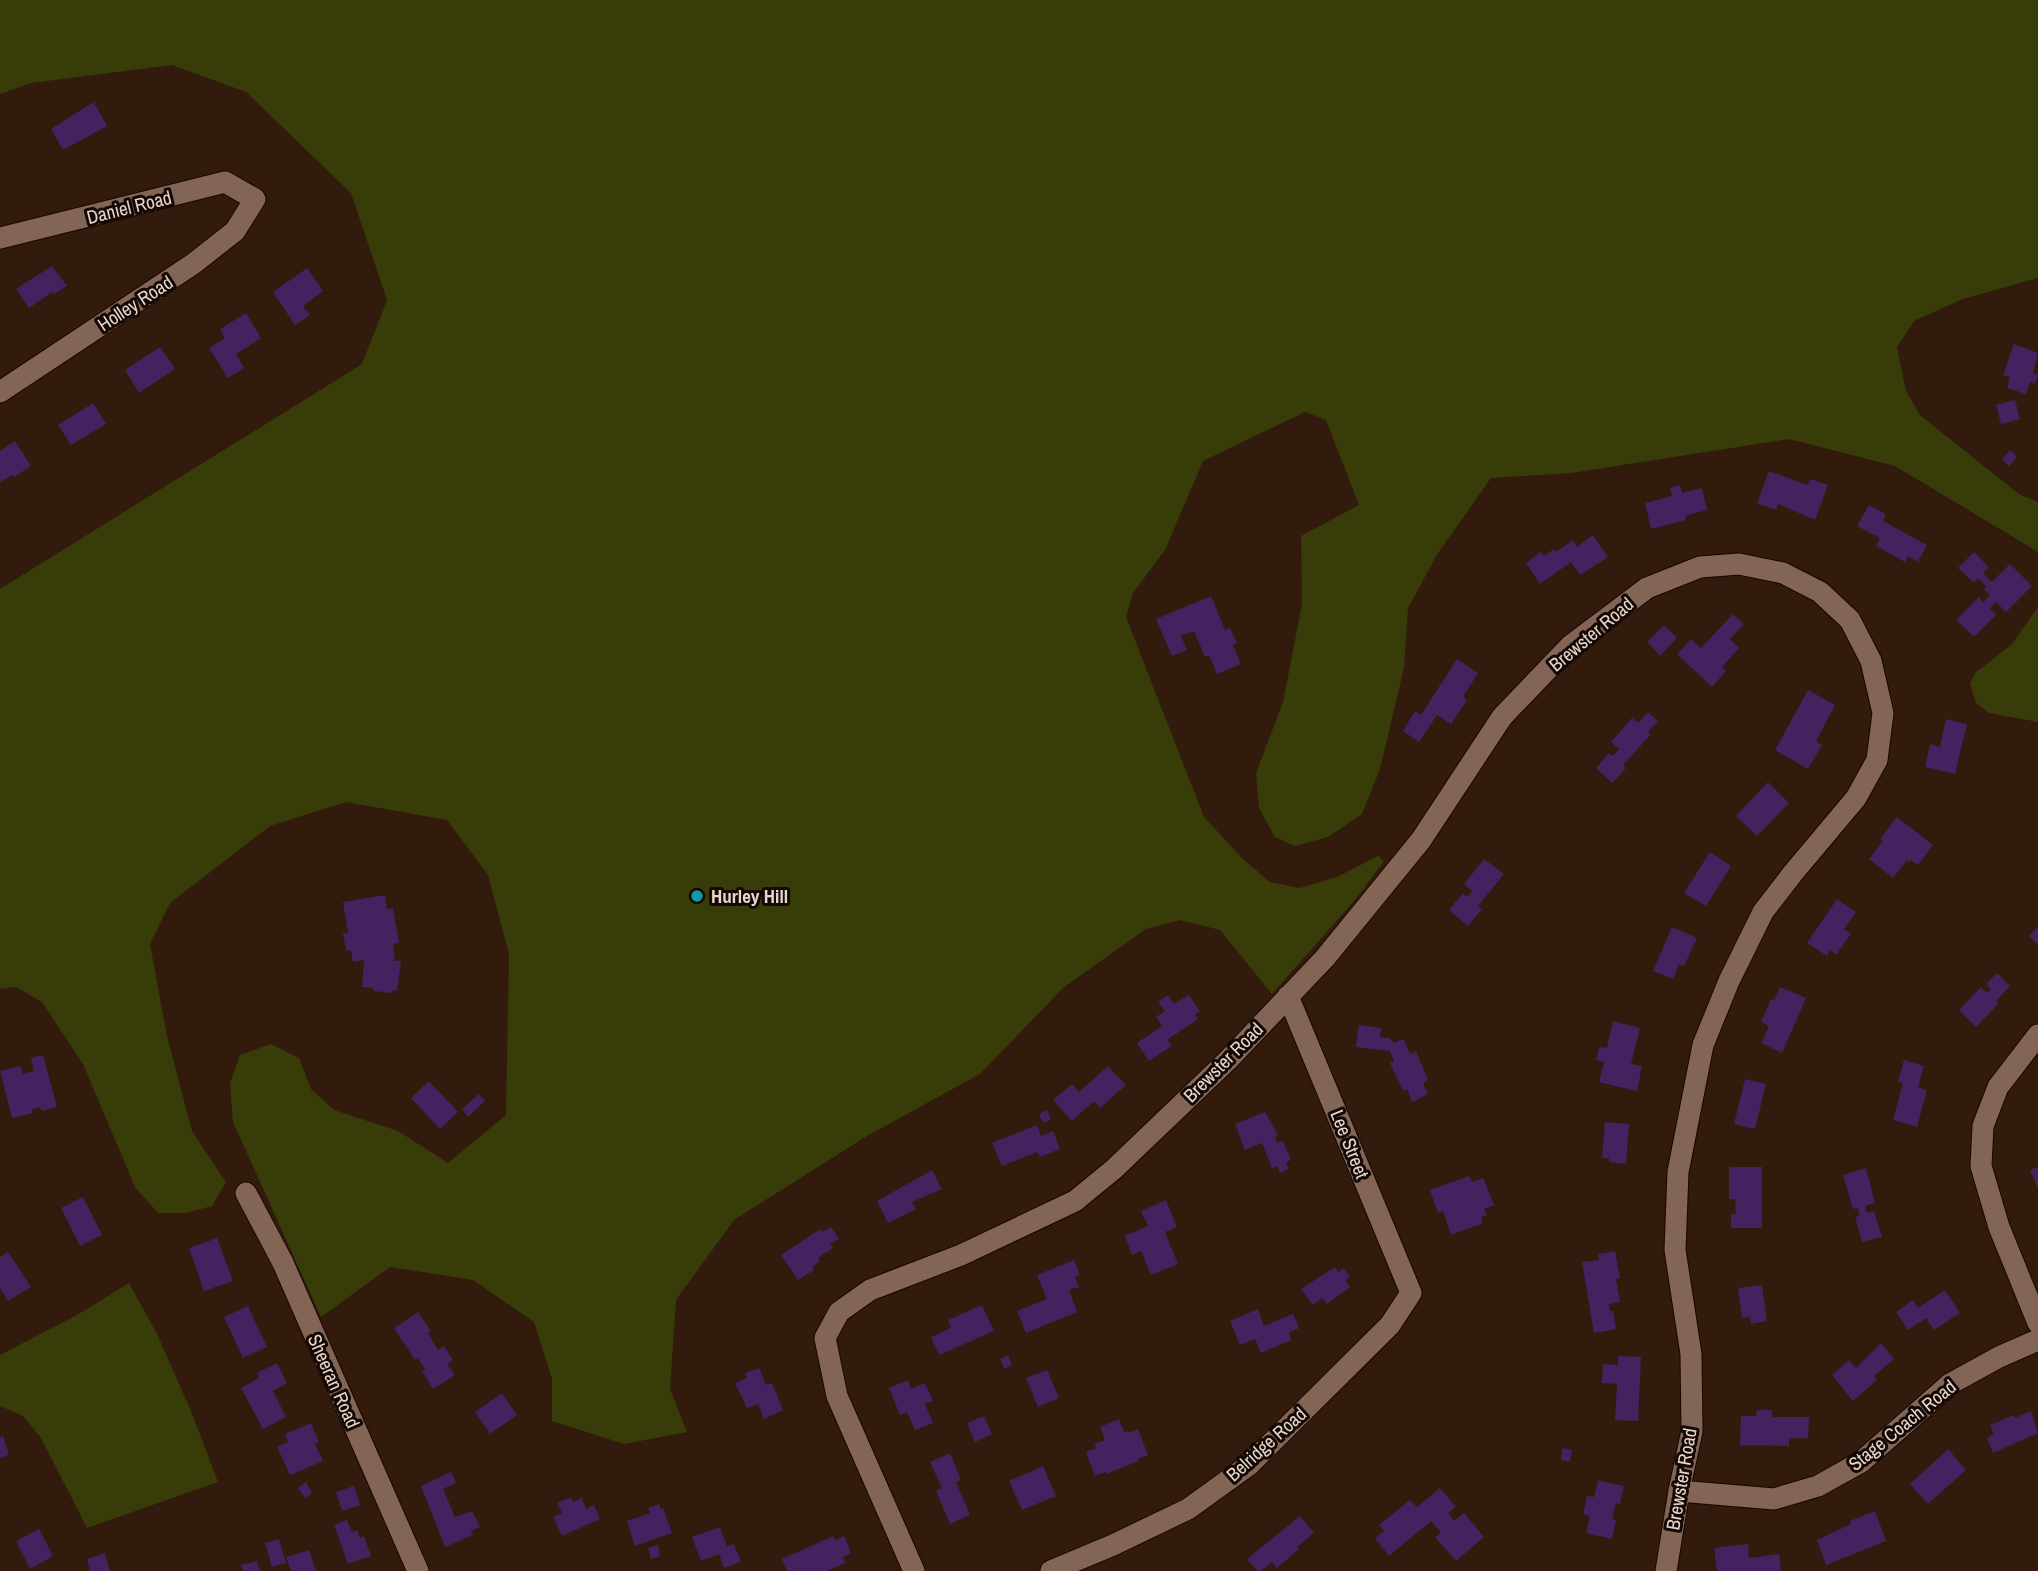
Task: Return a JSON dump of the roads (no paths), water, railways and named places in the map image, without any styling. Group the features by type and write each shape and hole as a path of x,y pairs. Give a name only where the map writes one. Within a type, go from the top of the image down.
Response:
{"street":[{"name":"Daniel Road","path":"0,238 225,182 255,199"},
{"name":"Holley Road","path":"0,392 193,264 235,231 255,199"},
{"name":"Brewster Road","path":"914,1571 837,1396 825,1338 839,1312 870,1290 961,1255 1075,1201 1114,1169 1228,1060 1325,958 1421,840 1502,717 1570,646 1647,588 1700,567 1740,564 1783,573 1820,592 1850,620 1871,661 1884,713 1877,761 1856,798 1763,912 1729,981 1703,1045 1678,1172 1675,1250 1691,1354 1692,1431 1666,1571"},
{"name":"Lee Street","path":"1288,996 1411,1293"},
{"path":"2038,1035 1998,1087 1983,1126 1981,1166 1999,1227 2038,1323"},
{"name":"Sheeran Road","path":"246,1193 283,1264 418,1571"},
{"name":"Belridge Road","path":"1051,1571 1188,1509 1250,1465 1390,1325 1411,1293"},
{"name":"Stage Coach Road","path":"1679,1491 1774,1499 1818,1486 1861,1462 1950,1384 1999,1357 2038,1340"}],"place":[{"name":"Hurley Hill","path":"697,896"}]}
